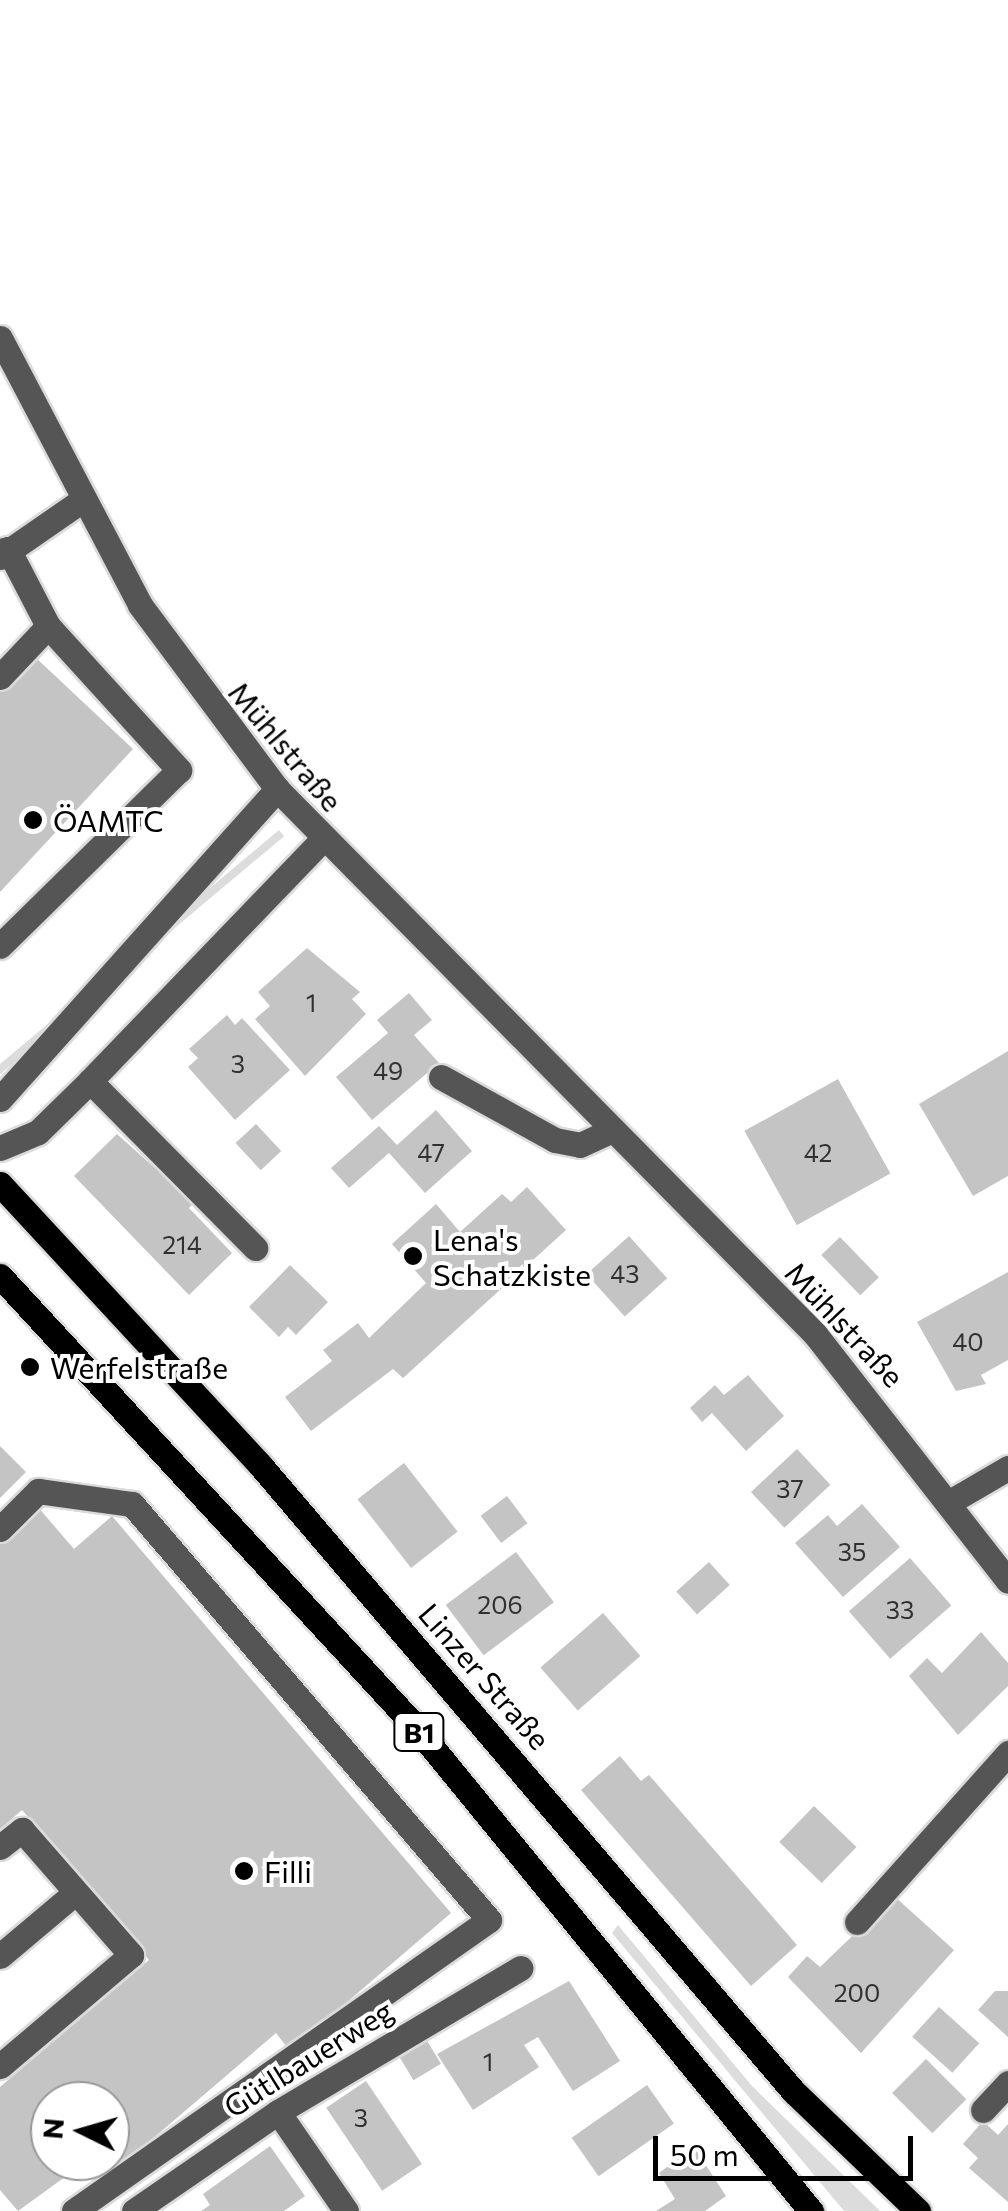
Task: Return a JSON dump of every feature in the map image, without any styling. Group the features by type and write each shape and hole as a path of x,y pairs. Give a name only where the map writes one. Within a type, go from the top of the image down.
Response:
{"main road":[{"name":"Linzer Straße","path":"0,1184 261,1466 794,2092 918,2211"},
{"name":"B1","path":"0,1276 414,1725 811,2211"}],"street":[{"name":"Mühlstraße","path":"0,338 81,501 140,605 277,790 322,840 815,1334 953,1500 1008,1581"},
{"path":"0,946 179,770 48,626 3,552 81,501"},
{"path":"0,677 48,626"},
{"path":"0,1099 277,790"},
{"path":"0,1148 38,1132 322,840"},
{"path":"442,1077 555,1140 580,1145 610,1131"},
{"path":"90,1082 256,1248"},
{"path":"953,1500 1008,1468"},
{"path":"0,1529 38,1491 132,1504 489,1920 74,2211"},
{"path":"858,1922 1008,1753"},
{"path":"0,1847 22,1830 131,1955 0,2066"},
{"path":"0,1956 76,1892"},
{"name":"Gütlbauerweg","path":"134,2211 278,2112 521,1968"},
{"path":"983,2110 1008,2083"},
{"path":"278,2112 346,2211"}],"shaded area":[{"path":"279,830 284,836 0,1075 0,1064"},
{"path":"618,1925 752,2086 880,2211 844,2211 612,1933"}],"building":[{"name":"ÖAMTC","path":"34,656 133,749 0,892 0,692"},
{"path":"307,948 360,992 352,999 366,1014 305,1076 255,1019 270,1006 258,992"},
{"path":"409,993 432,1020 414,1035 439,1063 372,1120 336,1077 388,1033 377,1020"},
{"path":"227,1015 235,1025 242,1018 290,1070 235,1120 188,1067 198,1058 189,1049"},
{"path":"1008,1051 1008,1176 973,1196 919,1104"},
{"path":"838,1079 890,1173 797,1225 744,1131"},
{"path":"436,1110 472,1151 425,1193 389,1153 349,1188 331,1168 379,1126 397,1145"},
{"path":"256,1124 281,1151 261,1170 236,1143"},
{"path":"117,1134 194,1203 189,1208 232,1253 189,1295 74,1176"},
{"path":"527,1187 566,1230 403,1378 393,1369 311,1431 285,1397 332,1361 323,1350 358,1323 369,1338 426,1283 392,1244 436,1204 460,1232 502,1194 511,1202"},
{"path":"629,1236 667,1278 625,1316 587,1274"},
{"path":"840,1237 879,1277 860,1295 821,1255"},
{"path":"290,1265 328,1302 296,1335 288,1327 279,1337 249,1307"},
{"path":"1008,1272 1008,1360 981,1375 986,1384 956,1391 917,1322"},
{"name":"Werfelstraße","path":"24,1355 42,1374 35,1380 17,1361"},
{"path":"748,1375 784,1416 746,1451 712,1413 702,1422 690,1408 715,1385 724,1395"},
{"path":"0,1446 26,1472 0,1498"},
{"path":"797,1449 830,1485 784,1528 751,1492"},
{"path":"404,1463 458,1532 411,1568 358,1499"},
{"path":"507,1496 527,1523 501,1543 481,1516"},
{"path":"862,1504 900,1547 843,1597 795,1543 828,1515 837,1526"},
{"name":"Filli","path":"37,1506 74,1549 112,1516 451,1913 290,2051 276,2033 130,2158 130,2081 30,2081 30,2181 59,2181 18,2211 0,2190 0,2087 149,1960 22,1810 0,1829 0,1538"},
{"path":"516,1552 554,1602 484,1655 446,1605"},
{"path":"910,1558 951,1606 890,1659 849,1611"},
{"path":"709,1562 730,1585 697,1614 676,1591"},
{"path":"603,1613 640,1656 578,1710 540,1667"},
{"path":"981,1632 1008,1663 1008,1686 958,1735 909,1676 927,1658 942,1673"},
{"path":"620,1756 641,1781 649,1775 797,1945 751,1986 581,1790"},
{"path":"814,1806 856,1847 822,1883 779,1842"},
{"path":"894,1896 954,1950 861,2053 788,1977 807,1956 820,1967"},
{"path":"569,1981 620,2061 573,2091 538,2037 524,2045 539,2067 473,2110 437,2054"},
{"path":"995,1991 1008,1991 1008,2037 978,2010"},
{"path":"939,2007 979,2043 952,2073 912,2037"},
{"path":"426,2039 441,2064 414,2080 399,2055"},
{"path":"926,2059 966,2099 932,2133 892,2093"},
{"path":"366,2081 422,2164 382,2191 326,2108"},
{"path":"647,2085 674,2124 599,2176 572,2138"},
{"path":"983,2121 998,2135 1008,2124 1008,2202 969,2168 978,2158 963,2144"},
{"path":"270,2146 305,2196 284,2211 201,2211 210,2205 203,2194"},
{"path":"694,2147 726,2196 705,2211 656,2211 675,2199 659,2173"}],"place":[{"name":"ÖAMTC","path":"33,820"},
{"name":"Lena's Schatzkiste","path":"413,1256"},
{"name":"Werfelstraße","path":"30,1367"},
{"name":"Filli","path":"244,1871"}]}
